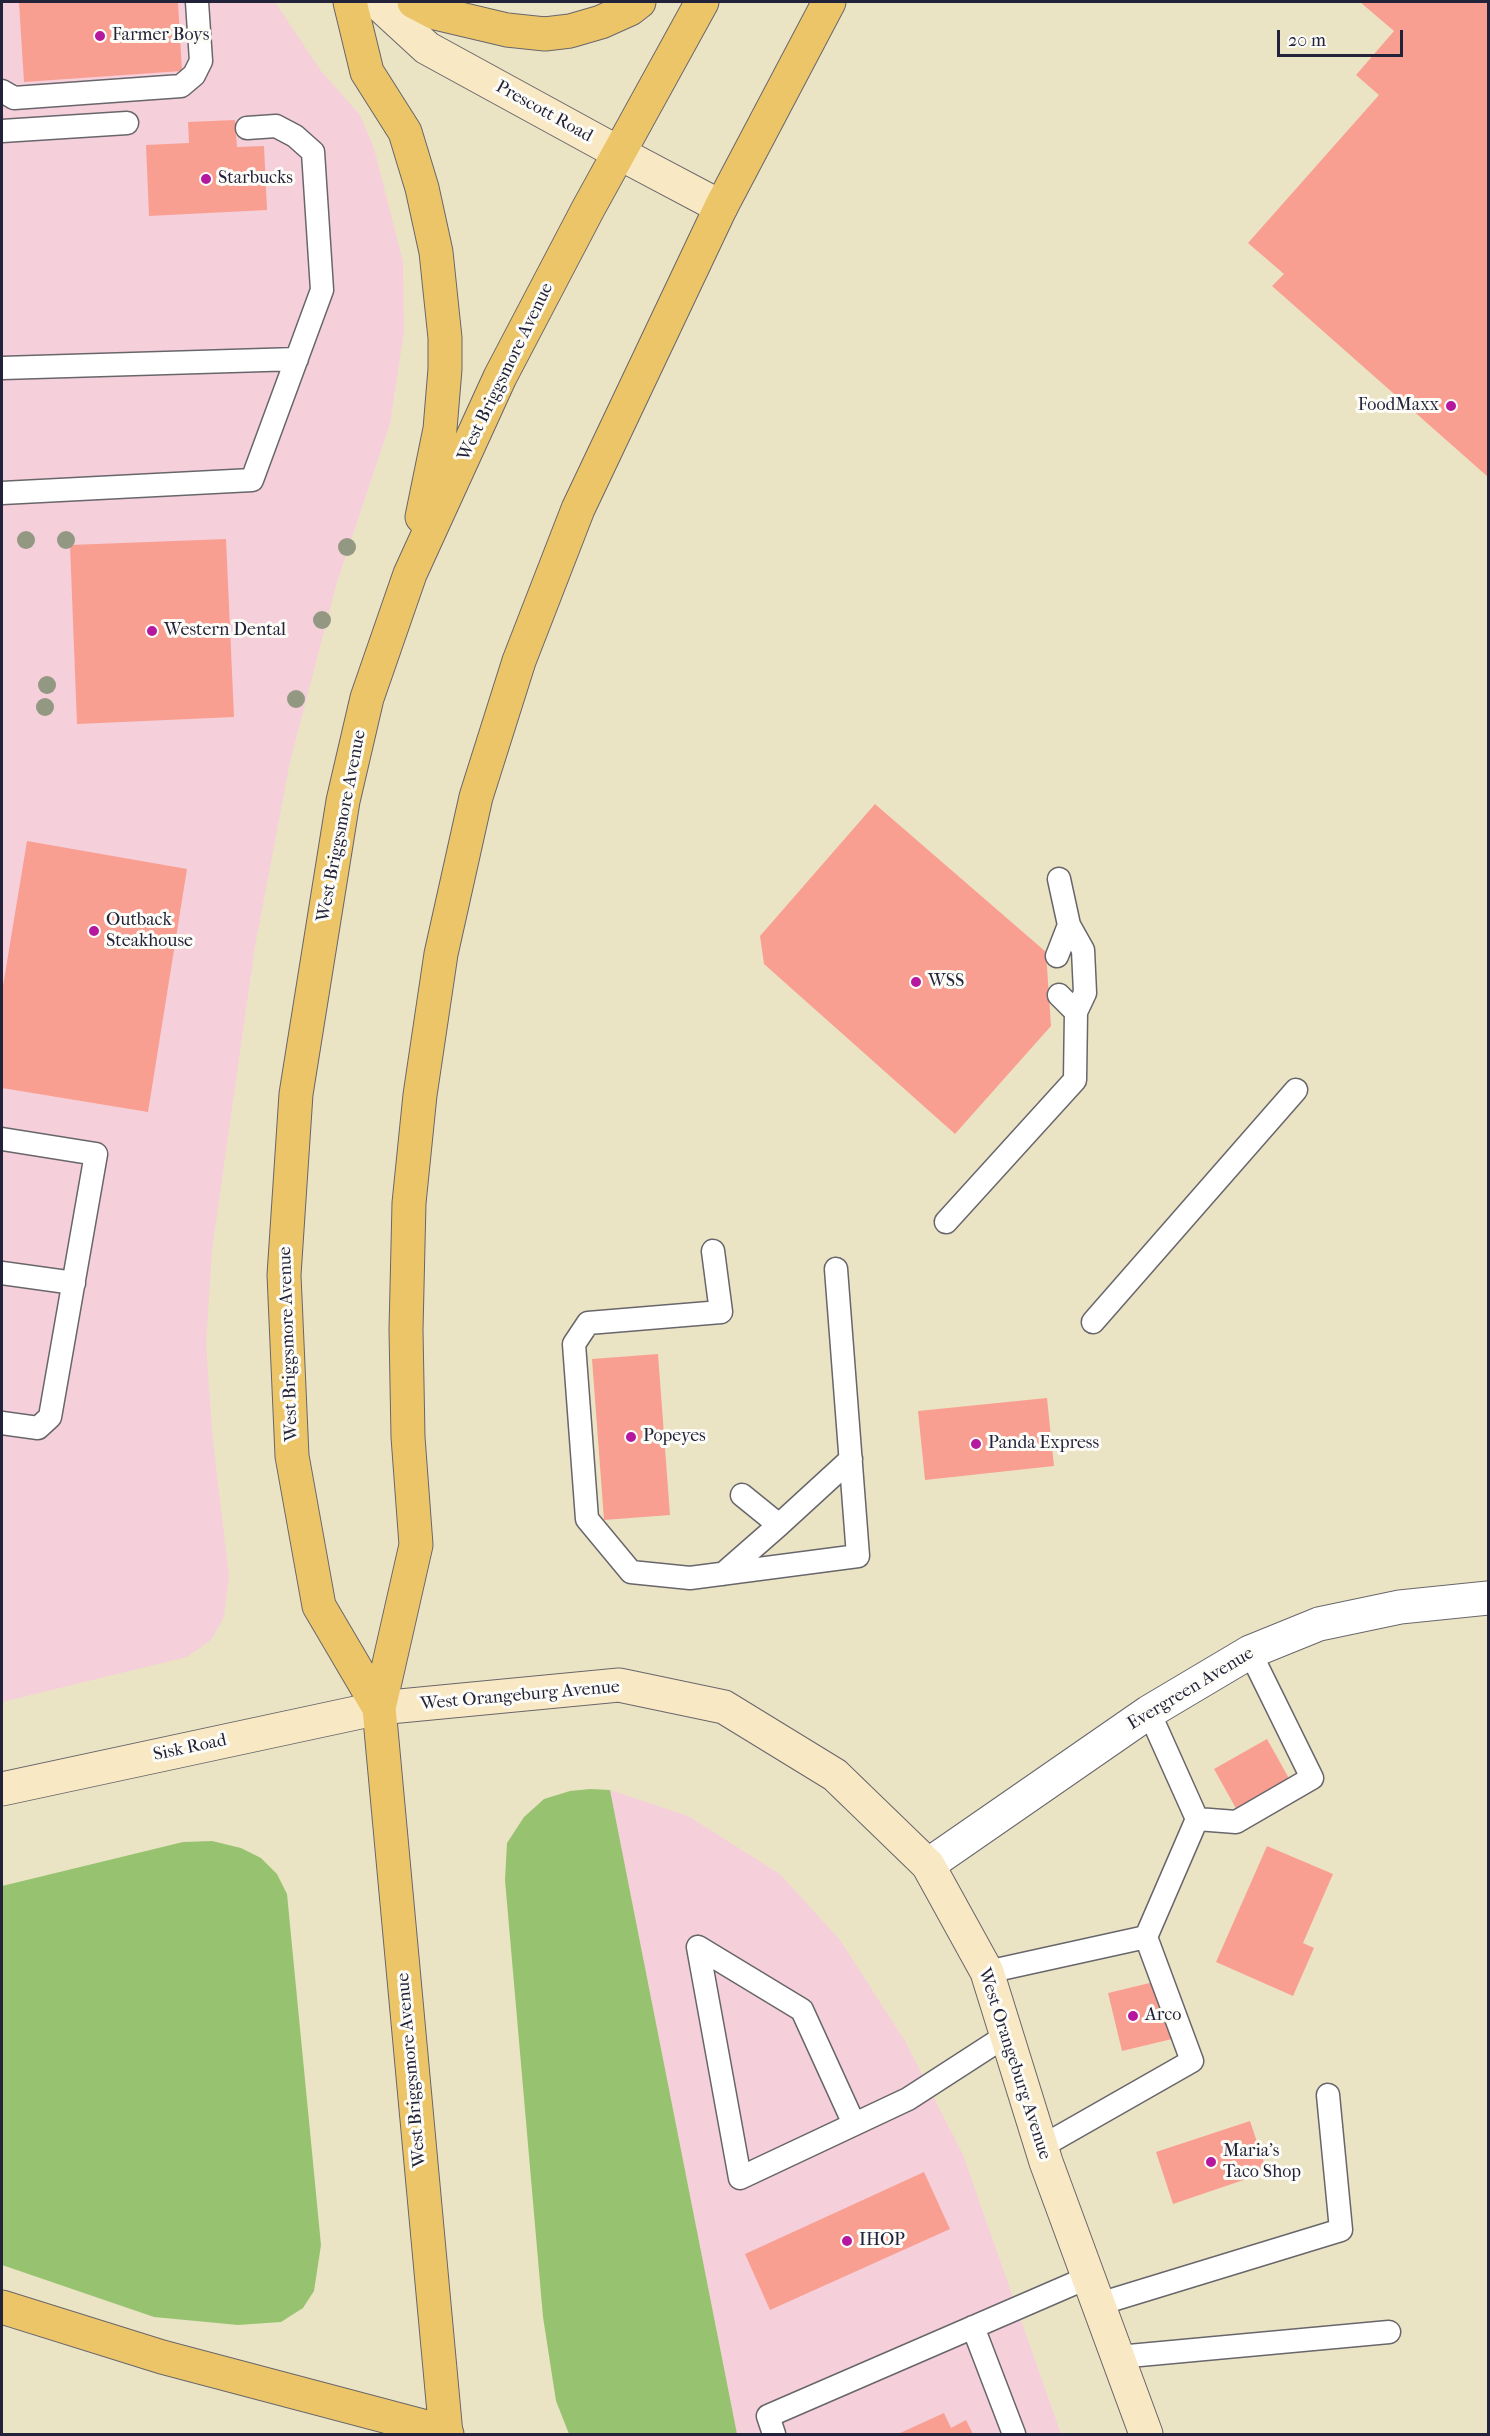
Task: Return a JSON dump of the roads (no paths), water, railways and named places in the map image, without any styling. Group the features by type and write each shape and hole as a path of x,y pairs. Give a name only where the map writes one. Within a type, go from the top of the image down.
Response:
{"main road":[{"path":"350,2 367,72 405,132 422,188 436,252 440,288 445,369 440,429 410,574"},
{"path":"414,2 435,13 507,30 545,34 570,31 601,22 630,9 639,2"},
{"name":"West Briggsmore Avenue","path":"379,1708 319,1606 292,1456 284,1275 296,1094 343,801 367,699 410,574 500,377 702,2"},
{"name":"West Briggsmore Avenue","path":"446,2434 379,1708 416,1545 408,1437 406,1330 410,1203 420,1095 441,954 473,808 519,661 578,509 721,207 829,2"},
{"path":"2,2307 162,2357 446,2434"}],"street":[{"name":"Prescott Road","path":"377,2 427,48 721,207"},
{"name":"Evergreen Avenue","path":"928,1865 1149,1712 1250,1652 1319,1624 1400,1607 1488,1598"},
{"name":"West Orangeburg Avenue","path":"379,1708 619,1684 724,1707 835,1775 928,1865 987,1972 1041,2147 1146,2434"},
{"name":"Sisk Road","path":"2,1789 379,1708"}],"lane":[{"path":"2,91 14,98 180,86 194,75 201,61 197,2"},
{"path":"2,131 127,123"},
{"path":"2,493 252,480 322,291 313,152 295,136 276,126 247,128"},
{"path":"2,368 297,359"},
{"path":"946,1222 1075,1080 1077,1012 1085,993 1083,950 1069,925 1059,879"},
{"path":"1058,956 1069,925"},
{"path":"1059,995 1077,1012"},
{"path":"1093,1322 1296,1090"},
{"path":"2,1139 96,1154 50,1417 38,1428 2,1422"},
{"path":"713,1251 720,1312 588,1323 574,1344 588,1519 631,1572 690,1578 858,1556 836,1269"},
{"path":"2,1273 74,1283"},
{"path":"723,1574 850,1459"},
{"path":"742,1495 779,1525"},
{"path":"1197,1819 1236,1822 1312,1778 1250,1652"},
{"path":"1041,2147 1192,2061 1146,1937 1197,1819 1149,1712"},
{"path":"987,1972 1146,1937"},
{"path":"854,2124 802,2010 698,1947 740,2178 908,2099 1007,2035"},
{"path":"774,2434 768,2416 973,2327 1094,2291 1341,2230 1328,2095"},
{"path":"973,2327 1014,2434"},
{"path":"1118,2357 1389,2332"}],"place":[{"name":"Farmer Boys","path":"100,36"},
{"name":"Starbucks","path":"206,179"},
{"name":"FoodMaxx","path":"1451,406"},
{"name":"Western Dental","path":"152,631"},
{"name":"Outback Steakhouse","path":"94,931"},
{"name":"WSS","path":"916,982"},
{"name":"Popeyes","path":"631,1437"},
{"name":"Panda Express","path":"976,1444"},
{"name":"Arco","path":"1133,2016"},
{"name":"Maria's Taco Shop","path":"1211,2162"},
{"name":"IHOP","path":"847,2241"}]}
